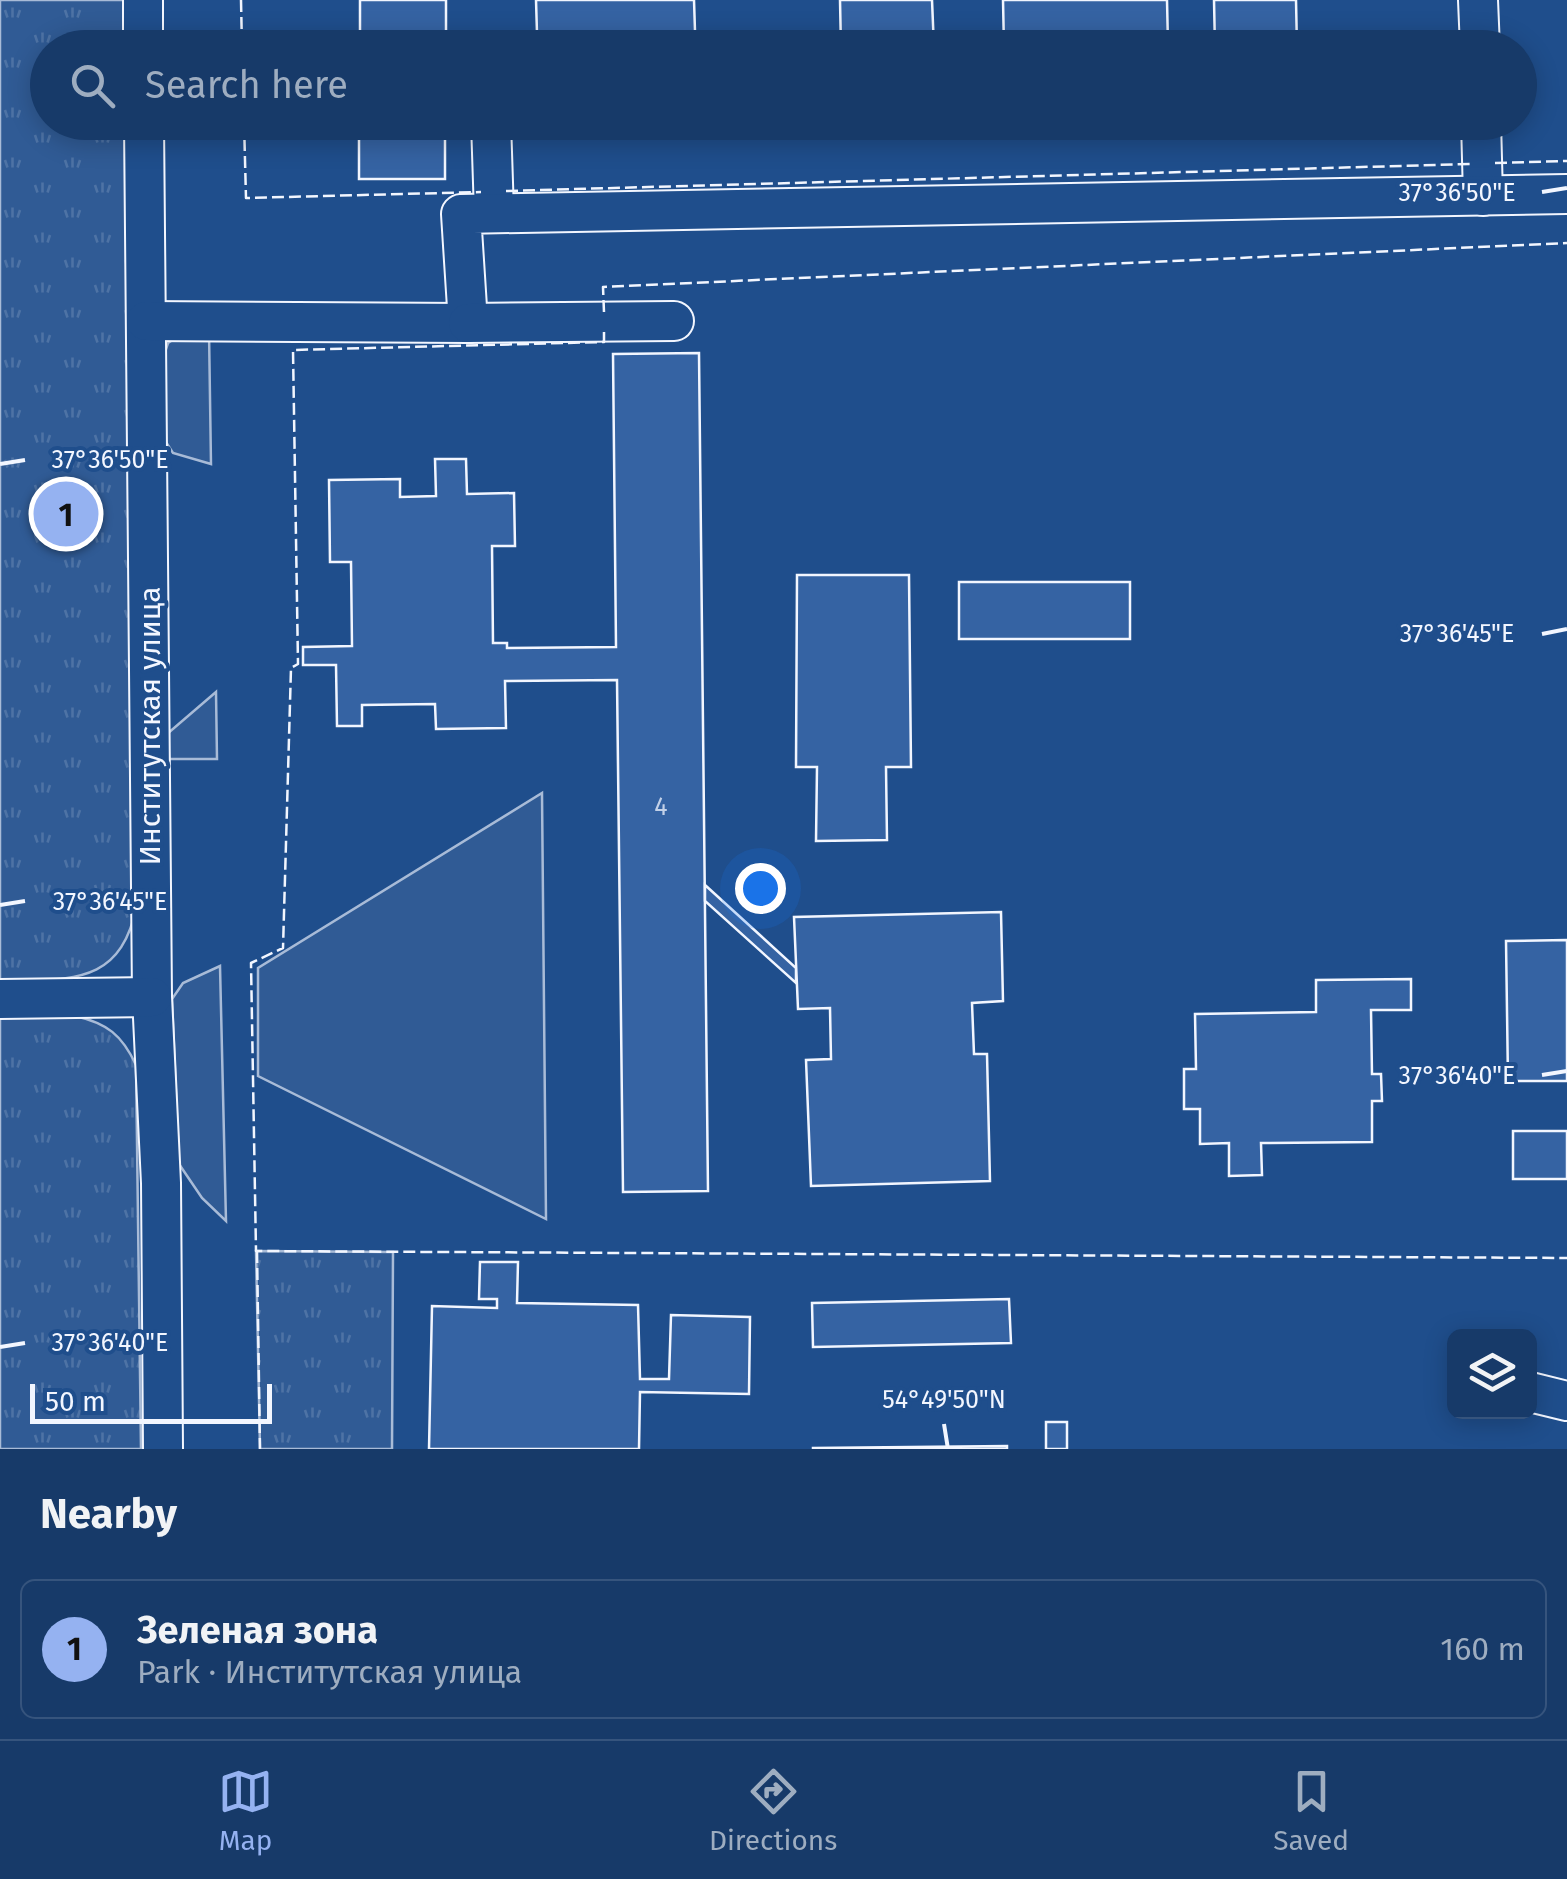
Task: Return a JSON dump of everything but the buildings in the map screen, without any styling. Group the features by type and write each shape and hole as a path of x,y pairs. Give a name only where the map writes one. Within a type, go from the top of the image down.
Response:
{"street":[{"path":"143,0 143,30"},
{"path":"1478,0 1479,30"},
{"name":"Институтская улица","path":"144,140 152,997 161,1183 163,1449"},
{"path":"492,140 494,213"},
{"path":"1481,140 1483,196"},
{"path":"468,323 461,214 1567,194"},
{"path":"146,321 674,322"},
{"path":"0,1000 152,997"},
{"path":"1537,1394 1567,1401"}],"shaded area":[{"path":"209,331 211,464 173,453 162,436 163,358 168,343 182,334"},
{"path":"216,692 217,759 169,759 167,734"},
{"path":"542,793 546,1219 258,1076 258,968"},
{"path":"220,966 226,1221 202,1198 179,1164 172,999 183,983"}],"green space":[{"path":"0,0 125,0 126,30 30,30 30,140 127,140 137,905 118,951 89,973 70,978 0,982"},
{"path":"75,1016 112,1032 136,1065 141,1449 0,1449 0,1017"},
{"path":"256,1251 393,1252 392,1449 260,1449"}],"fence":[{"path":"241,0 242,30"},
{"path":"244,140 246,198 481,192"},
{"path":"1495,163 1567,161"},
{"path":"506,191 1470,164"},
{"path":"604,312 603,287 1567,243"},
{"path":"604,332 604,342 293,350 298,664 291,668 283,948 251,963 256,1251 1567,1258"},
{"path":"257,1251 260,1449"}],"place":[{"name":"Зеленая зона","path":"66,514"}]}
